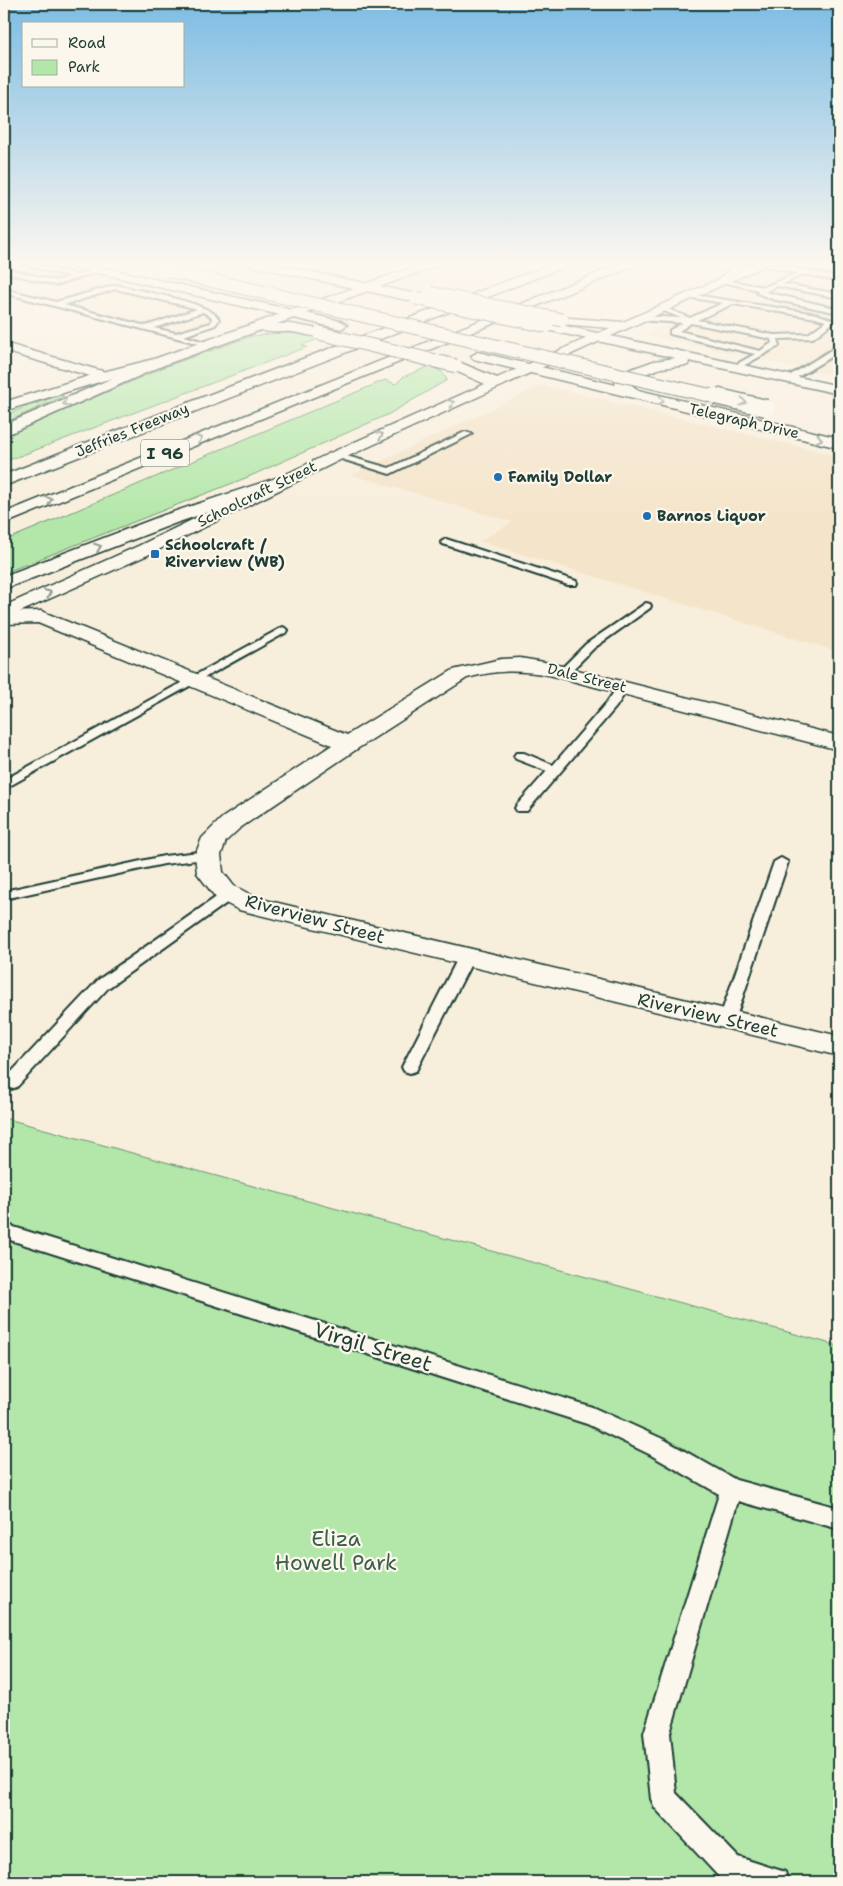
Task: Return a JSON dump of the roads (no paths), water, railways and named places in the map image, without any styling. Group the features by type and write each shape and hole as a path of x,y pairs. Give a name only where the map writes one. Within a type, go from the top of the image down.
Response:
{"main road":[{"path":"14,350 104,376"},
{"path":"4,430 159,362 193,350"},
{"name":"Jeffries Freeway","path":"4,481 337,350"},
{"path":"390,350 456,366 496,383"},
{"name":"Jeffries Freeway","path":"4,519 419,350"},
{"path":"514,350 785,412"},
{"name":"Schoolcraft Street","path":"4,613 144,550 282,481 569,350"},
{"path":"576,350 597,355"},
{"path":"656,350 839,390"},
{"name":"Telegraph Drive","path":"474,355 637,396 839,443"},
{"path":"625,361 691,376"},
{"path":"4,407 104,376 159,362"},
{"path":"637,396 627,390 622,383 625,376 641,369 659,364 679,362 722,365"},
{"path":"4,583 170,519 282,481"},
{"path":"4,618 41,617 349,744"},
{"name":"Dale Street","path":"349,744 460,674 501,665 520,664 564,672 839,743"},
{"path":"208,855 215,838 231,823 349,744"},
{"name":"Riverview Street","path":"208,855 210,873 226,892 248,904 466,958 839,1046"}],"lane":[{"path":"748,350 761,353"},
{"path":"736,368 766,350"},
{"path":"788,379 837,350"},
{"path":"336,456 390,471 468,434"},
{"path":"446,542 572,583"},
{"path":"564,672 590,646 646,606"},
{"path":"4,785 283,630"},
{"path":"522,808 612,704 623,687"},
{"path":"520,756 555,770"},
{"path":"4,895 164,860 208,855"},
{"path":"727,1020 781,862"},
{"path":"11,1083 103,984 230,894"},
{"path":"410,1067 466,958"},
{"name":"Virgil Street","path":"4,1231 592,1416 657,1448 731,1490"},
{"path":"775,1882 730,1868 664,1799 658,1733 731,1490 839,1518"}],"place":[{"name":"Family Dollar","path":"498,477"},
{"name":"Barnos Liquor","path":"647,516"},
{"name":"Schoolcraft / Riverview (WB)","path":"155,554"}],"park label":[{"name":"Eliza Howell Park","path":"336,1551"}]}
